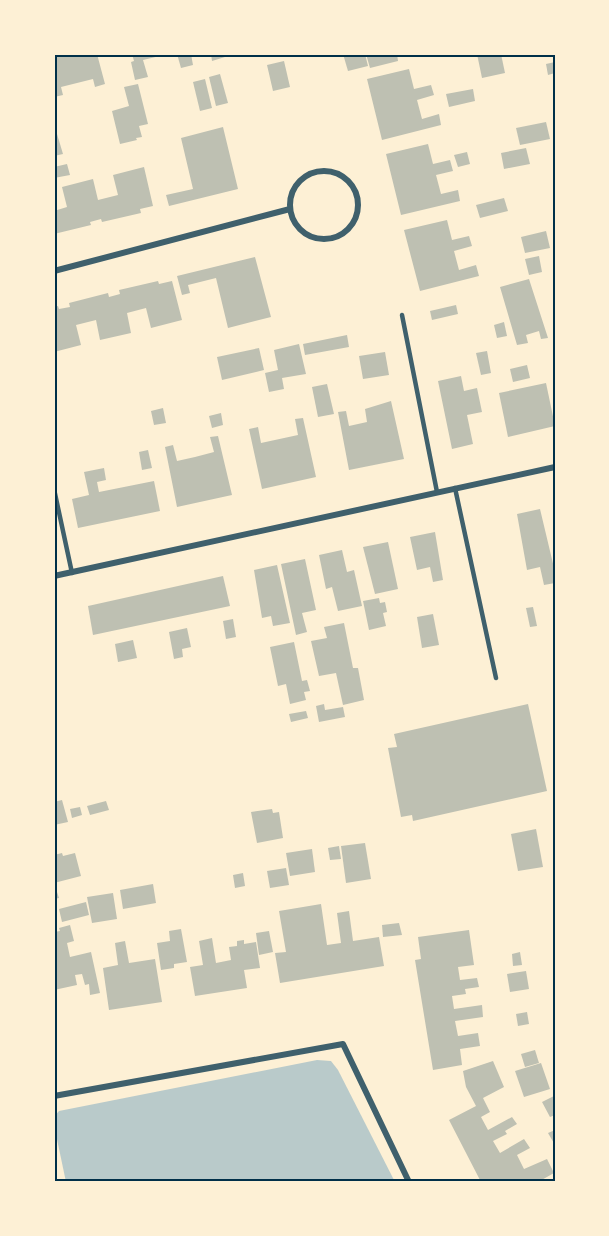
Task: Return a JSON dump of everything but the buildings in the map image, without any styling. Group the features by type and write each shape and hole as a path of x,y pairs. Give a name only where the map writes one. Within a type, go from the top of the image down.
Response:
{"street":[{"path":"326,171 348,180 356,194 358,205 350,227 330,239 316,238 300,230 290,209 290,198 297,183 311,173 326,171"},
{"path":"54,271 290,209"},
{"path":"54,576 555,467"},
{"path":"54,1096 343,1044 409,1182"}],"lane":[{"path":"402,315 437,492"},
{"path":"455,488 496,678"},
{"path":"54,489 72,573"}],"shaded area":[{"path":"317,1060 331,1061 338,1070 395,1182 66,1182 54,1125 54,1117 59,1111"}]}
